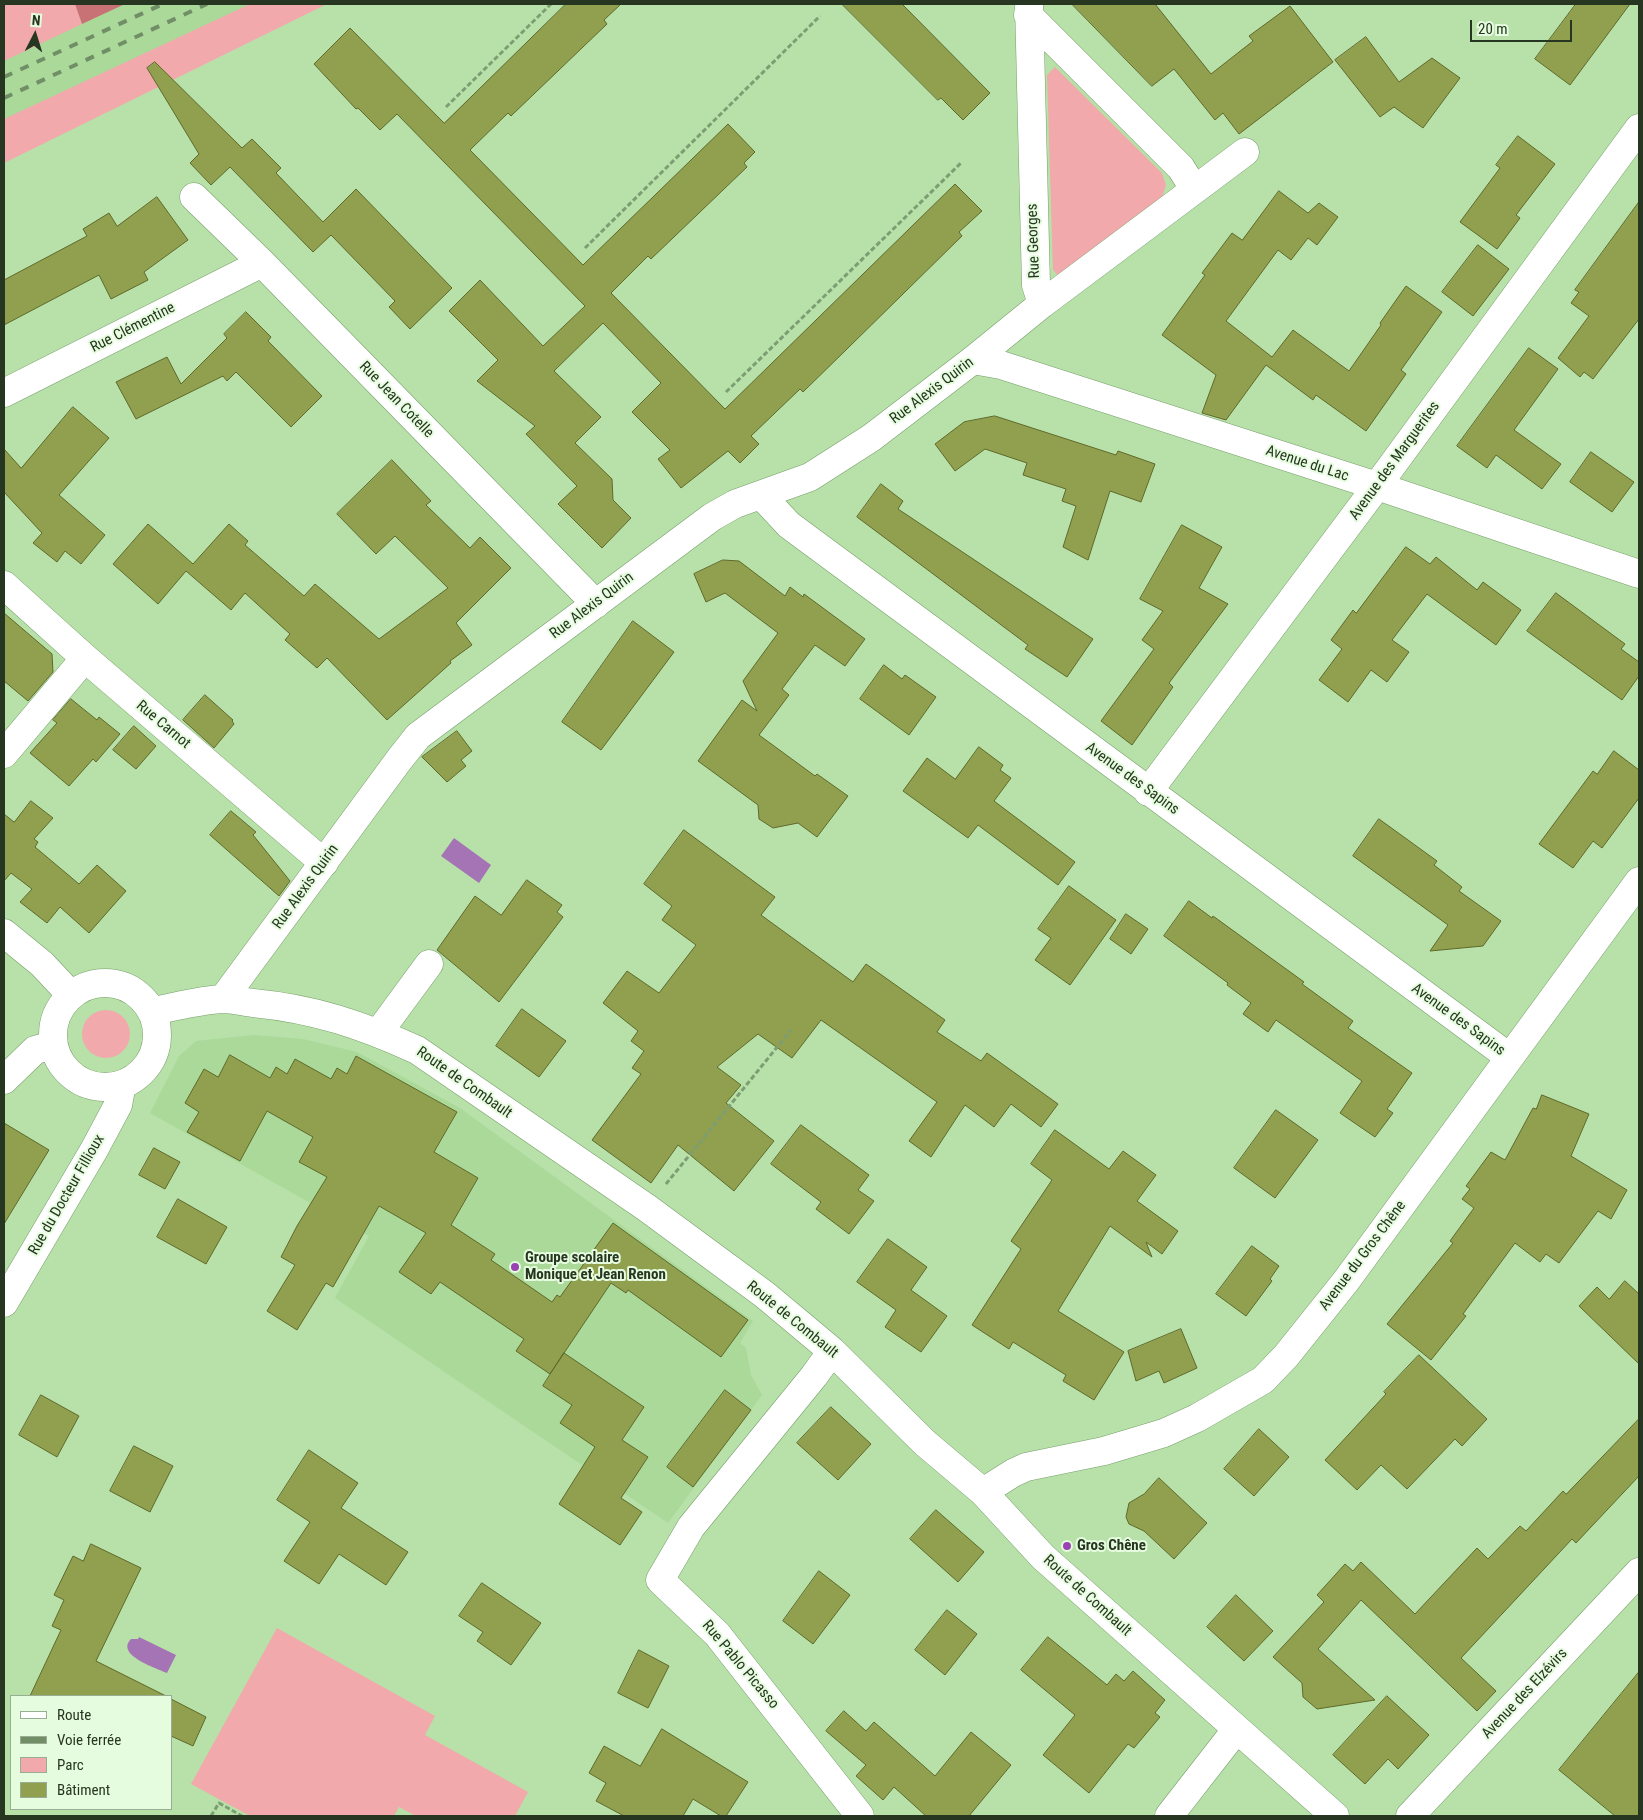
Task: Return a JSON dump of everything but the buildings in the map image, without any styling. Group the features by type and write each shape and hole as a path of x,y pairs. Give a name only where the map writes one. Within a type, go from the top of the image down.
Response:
{"street":[{"name":"Rue Georges","path":"1028,10 1181,168 1194,189"},
{"name":"Rue Georges","path":"1028,10 1036,285 1042,304 1244,152"},
{"name":"Avenue des Marguerites","path":"1148,792 1639,128"},
{"name":"Rue Jean Cotelle","path":"194,198 262,263 596,604"},
{"name":"Rue Clémentine","path":"4,393 262,263"},
{"name":"Rue Alexis Quirin","path":"223,1000 418,736 712,517 735,504 810,477 871,438 973,360 1042,304"},
{"name":"Avenue du Lac","path":"973,360 1001,365 1376,486 1639,574"},
{"name":"Avenue des Sapins","path":"760,495 789,525 1509,1057"},
{"name":"Rue Carnot","path":"4,585 85,658 324,863"},
{"path":"4,754 85,658"},
{"name":"Avenue du Gros Chêne","path":"983,1492 1013,1473 1026,1468 1104,1452 1164,1433 1198,1418 1263,1380 1286,1356 1346,1281 1639,882"},
{"path":"4,933 42,964 71,995"},
{"path":"378,1032 429,964"},
{"path":"100,982 130,989 143,999 152,1012 157,1040 153,1054 146,1067 135,1077 122,1084 105,1087 87,1084 72,1075 60,1061 54,1044 53,1031 56,1017 62,1005 71,995 84,987 100,982"},
{"name":"Route de Combault","path":"152,1012 192,1003 223,1000 271,1004 309,1010 344,1020 378,1032 417,1050 646,1208 765,1295 832,1351 925,1443 983,1492 1043,1557 1335,1816"},
{"path":"4,1080 34,1050 54,1044"},
{"name":"Rue du Docteur Fillioux","path":"4,1303 94,1150 118,1105 122,1084"},
{"name":"Rue Pablo Picasso","path":"832,1351 814,1376 691,1527 660,1580 717,1634 860,1816"},
{"name":"Avenue des Elzévirs","path":"1410,1816 1639,1572"},
{"path":"1169,1816 1236,1730"}],"path":[{"path":"446,106 551,4"},
{"path":"585,248 820,16"},
{"path":"726,392 962,162"},
{"path":"646,1208 791,1030"},
{"path":"211,1816 219,1803 242,1816"}],"shaded area":[{"path":"4,4 314,4 4,159"},
{"path":"75,4 125,4 82,24"},
{"path":"454,838 491,865 479,883 441,856"},
{"name":"Groupe scolaire Monique et Jean Renon","path":"254,1035 303,1039 357,1052 460,1108 753,1321 740,1343 746,1348 751,1375 762,1395 668,1523 335,1298 369,1236 150,1113 179,1056 196,1041"},
{"path":"139,1637 176,1655 167,1673 139,1660 128,1650 131,1639 138,1639"}],"green space":[{"path":"4,4 75,4 82,24 4,61"},
{"path":"250,4 327,4 4,163 4,119"},
{"path":"1055,67 1162,173 1166,185 1162,198 1059,277 1053,270 1047,75"},
{"path":"106,1010 115,1012 123,1017 128,1025 130,1034 128,1043 123,1051 115,1056 106,1058 97,1056 89,1051 84,1043 82,1034 84,1025 89,1017 97,1012"},
{"path":"277,1628 435,1716 425,1735 528,1792 515,1816 416,1816 399,1807 394,1816 250,1816 191,1784"}],"railway":[{"path":"4,77 163,4"},
{"path":"4,98 207,4"}],"place":[{"name":"Groupe scolaire Monique et Jean Renon","path":"515,1267"},
{"name":"Gros Chêne","path":"1067,1546"}]}
